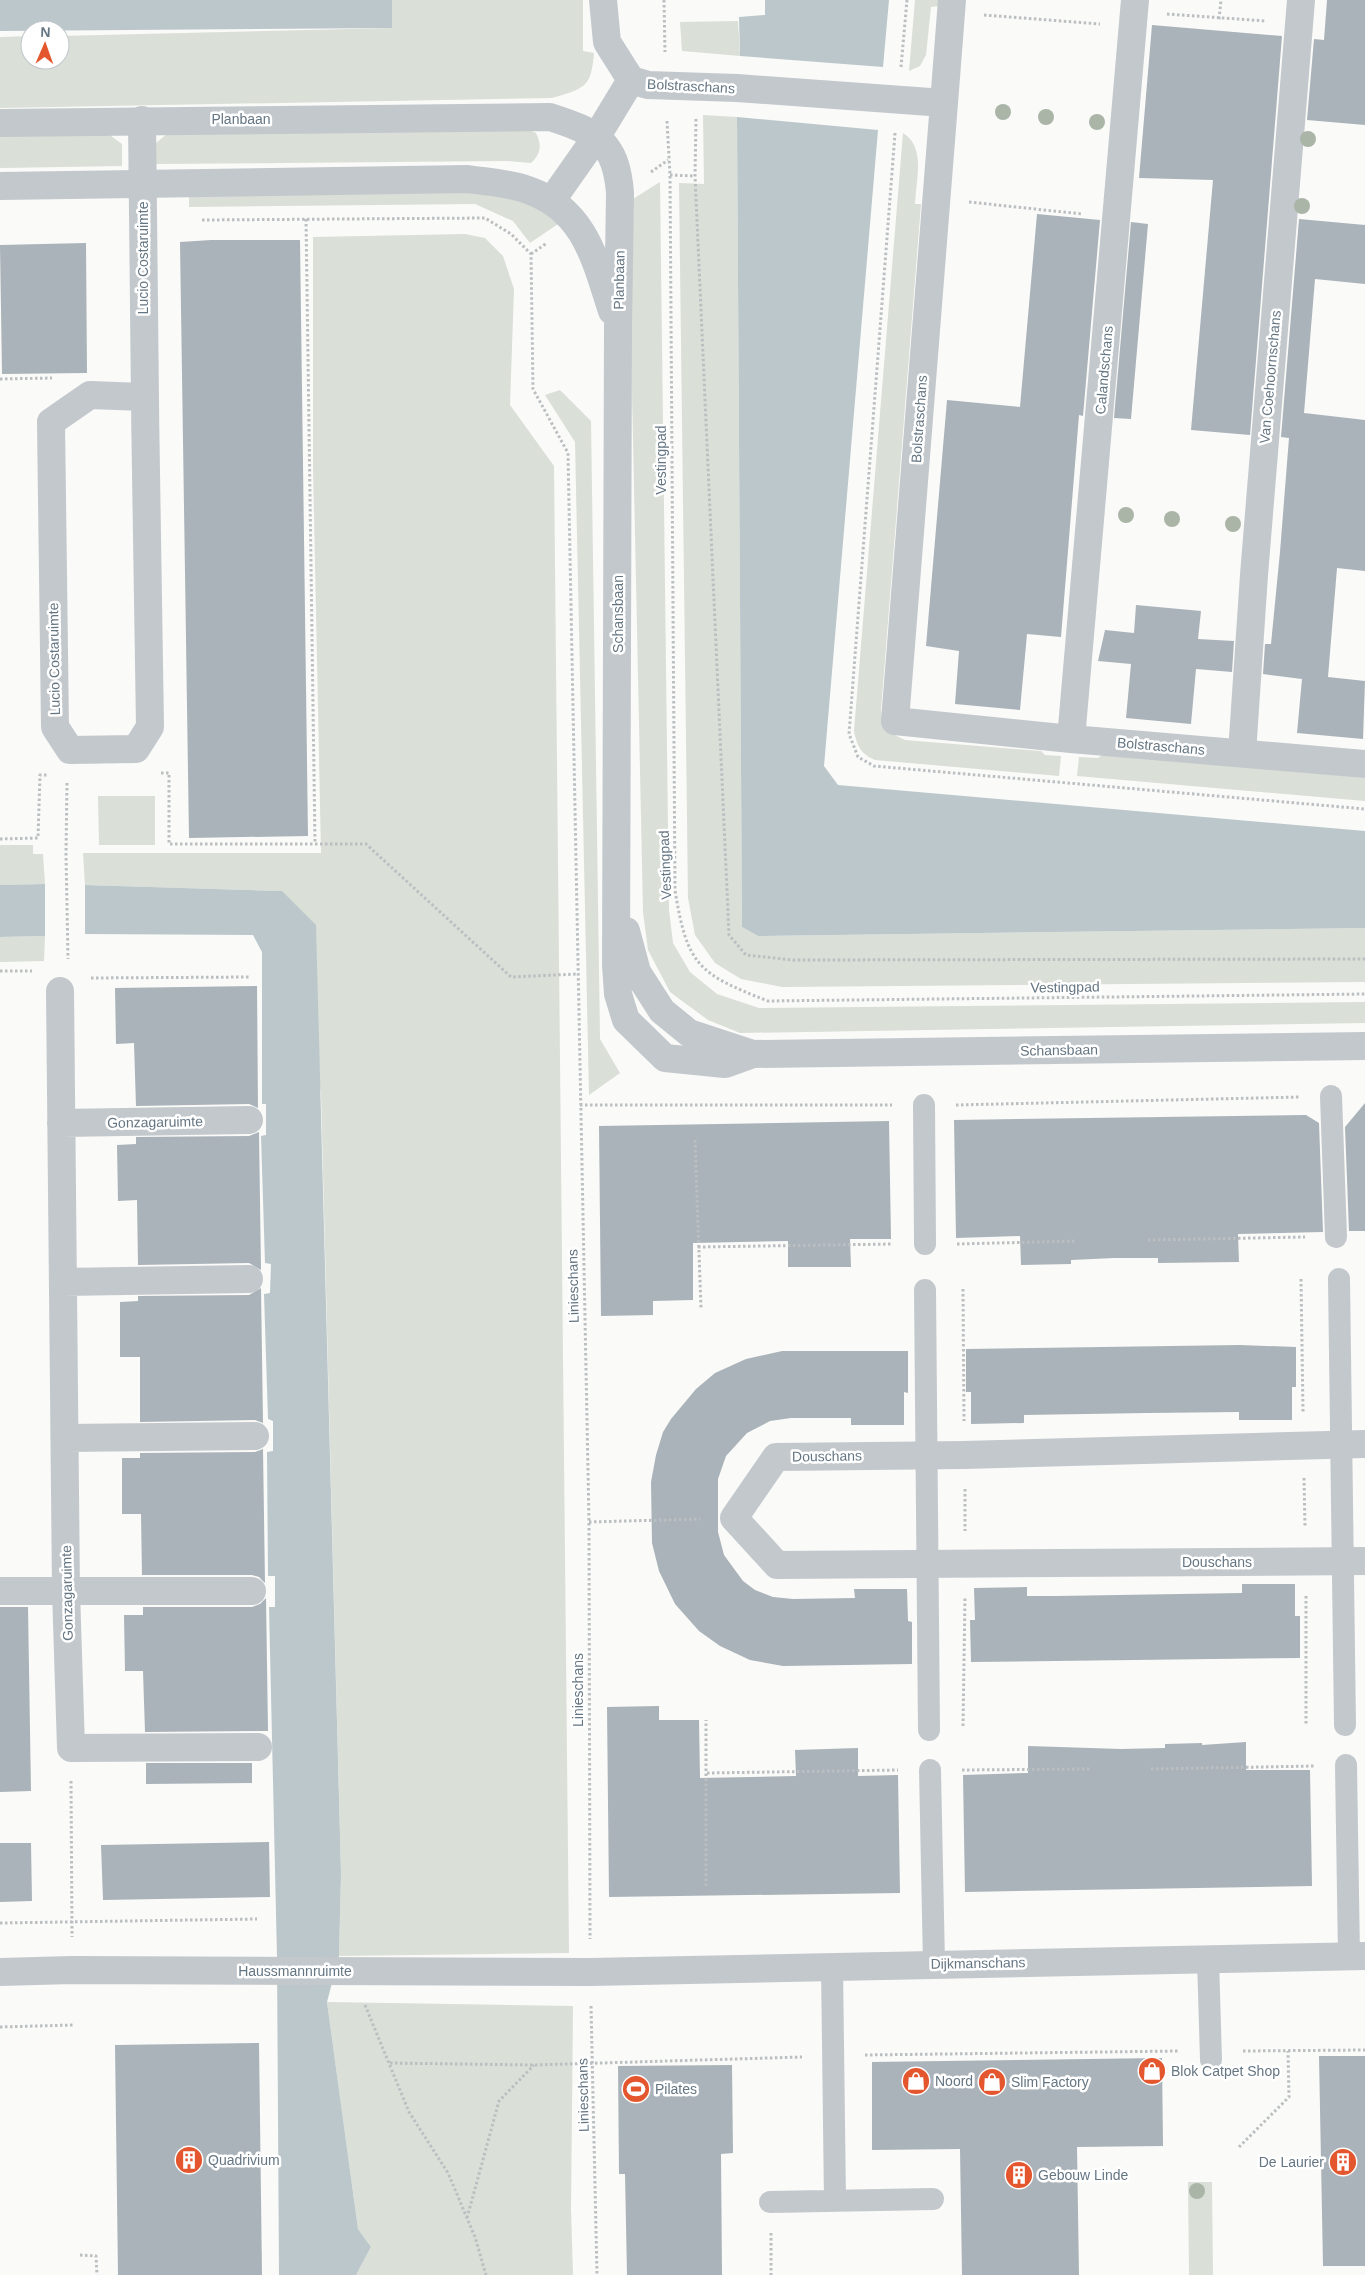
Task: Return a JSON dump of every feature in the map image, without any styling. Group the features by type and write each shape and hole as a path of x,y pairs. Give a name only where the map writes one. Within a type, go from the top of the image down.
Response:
{"street":[{"path":"603,0 608,42 631,80"},
{"path":"944,103 952,6"},
{"name":"Calandschans","path":"1071,739 1135,6"},
{"name":"Van Coehoornschans","path":"1242,753 1254,575 1301,12"},
{"name":"Bolstraschans","path":"552,200 597,136 631,80 648,85 737,88 944,103 895,721 1071,739 1365,764"},
{"name":"Planbaan","path":"0,123 550,117 597,136 613,159 619,174 618,328"},
{"name":"Lucio Costaruimte","path":"142,120 144,220 143,397 150,727 136,749 71,762 55,727 51,422 90,395 143,397"},
{"name":"Planbaan","path":"0,186 468,179 527,189 552,200 577,223 593,254 618,328"},
{"name":"Schansbaan","path":"618,328 618,900 637,972 662,1011 688,1033 753,1054 1365,1046"},
{"name":"Gonzagaruimte","path":"64,978 61,1123 66,1591 71,1748"},
{"name":"Gonzagaruimte","path":"61,1123 249,1120"},
{"path":"63,1282 249,1279"},
{"path":"65,1438 255,1436"},
{"name":"Douschans","path":"1353,1444 964,1455 776,1457 734,1518 777,1566 1354,1561"},
{"path":"0,1591 252,1592"},
{"path":"71,1748 258,1747"},
{"name":"Dijkmanschans","path":"590,1972 1357,1956"},
{"name":"Haussmannruimte","path":"0,1972 263,1970 590,1972"}],"lane":[{"path":"1331,1096 1336,1237"},
{"path":"924,1105 926,1244"},
{"path":"1339,1278 1353,1444 1354,1561 1345,1725"},
{"path":"926,1290 926,1564 929,1730"},
{"path":"1346,1765 1357,1956"},
{"path":"930,1770 934,1964"},
{"path":"1208,1959 1211,2056"},
{"path":"832,1966 835,2201"},
{"path":"770,2202 933,2200"}],"path":[{"name":"Vestingpad","path":"664,0 670,175 675,890 680,921 689,948 702,968 724,983 768,1001 1365,994"},
{"path":"907,0 887,100 849,734 858,757 874,766 1365,809"},
{"path":"1219,18 1221,0"},
{"path":"952,6 1103,25"},
{"path":"1135,6 1219,18 1301,12"},
{"path":"696,86 695,176 729,935 746,955 793,960 1365,959"},
{"path":"670,175 695,176"},
{"path":"936,199 1117,217"},
{"name":"Linieschans","path":"306,219 484,218 511,234 531,254 533,389 568,453 589,1522 590,1972 594,2062 597,2275"},
{"path":"144,220 306,219 315,844"},
{"path":"0,839 38,838 40,775 71,762"},
{"path":"64,978 67,782 71,762"},
{"path":"160,773 169,773 169,844 366,844 511,977 577,974"},
{"path":"87,978 250,977"},
{"path":"580,1106 924,1105 1331,1096"},
{"path":"695,1140 701,1308"},
{"path":"1148,1240 1336,1237"},
{"path":"698,1246 1077,1241"},
{"path":"1301,1279 1306,1561 1306,1725"},
{"path":"963,1289 965,1564 963,1729"},
{"path":"589,1522 734,1518"},
{"path":"706,1720 706,1886"},
{"path":"71,1748 72,1970"},
{"path":"1151,1769 1346,1765"},
{"path":"0,1923 257,1919"},
{"path":"350,1972 390,2063 409,2112 448,2173 467,2218 486,2275"},
{"path":"0,2027 72,2025"},
{"path":"1239,2147 1288,2098 1288,2050"},
{"path":"390,2063 534,2065 833,2056 1211,2056 1288,2050 1365,2050"},
{"path":"467,2218 499,2101 534,2065"},
{"path":"770,2202 771,2275"},
{"path":"80,2254 96,2256 97,2275"}],"shaded area":[{"path":"0,0 392,0 392,28 70,30 70,20 20,20 20,31 0,31"},
{"path":"392,0 583,0 583,51 594,53 593,65 588,80 584,85 572,92 552,98 0,108 0,37 20,36 20,70 70,70 70,36 392,28"},
{"path":"765,0 889,0 883,67 740,56 739,17 765,15"},
{"path":"915,0 941,0 940,6 931,7 926,55 920,66 909,71"},
{"path":"738,21 740,56 682,51 680,22"},
{"path":"703,115 737,117 742,927 758,936 1365,928 1365,982 782,987 741,979 715,963 695,935 688,898 679,183 704,184"},
{"path":"737,117 878,130 824,766 838,785 1365,831 1365,928 758,936 742,927"},
{"path":"522,127 536,133 539,141 539,153 531,163 507,161 156,164 156,143 168,133"},
{"path":"107,133 122,144 122,166 0,168 0,135"},
{"path":"903,133 915,146 918,174 915,204 921,204 881,710 883,722 895,735 905,740 1041,751 1045,755 1061,756 1059,776 875,760 863,752 855,736"},
{"path":"660,182 669,910 673,943 690,972 717,994 759,1008 1365,1002 1365,1023 740,1033 708,1020 670,992 648,950 643,912 628,202"},
{"path":"494,189 526,198 558,224 530,243 513,221 475,204 189,207 189,191"},
{"path":"465,234 485,238 503,256 514,289 510,405 554,466 569,1953 339,1956 341,1874 321,1093 282,891 85,885 83,853 321,853 313,467 313,237"},
{"path":"560,390 591,421 600,1039 620,1073 589,1095 575,442 545,395"},
{"path":"1104,754 1365,778 1365,801 1077,776 1079,757 1098,758"},
{"path":"98,796 155,796 155,845 99,845"},
{"path":"0,845 33,845 33,854 43,854 45,884 0,885"},
{"path":"45,884 45,936 0,937 0,885"},
{"path":"85,885 282,891 316,925 341,1874 339,1956 327,2002 358,2229 371,2247 356,2275 279,2275 277,1957 269,1607 275,1607 275,1576 268,1576 267,1452 273,1451 273,1421 268,1419 264,1294 270,1293 271,1264 265,1263 261,1136 266,1135 266,1104 262,1104 262,952 253,935 85,934"},
{"path":"45,936 44,961 0,962 0,937"},
{"path":"327,2002 573,2006 571,2209 573,2275 356,2275 371,2247 358,2229"},
{"path":"1188,2182 1212,2182 1213,2275 1189,2275"}],"building":[{"path":"1327,0 1365,0 1365,125 1307,120 1314,39 1324,40"},
{"path":"1152,25 1282,36 1250,435 1191,430 1213,180 1139,178"},
{"path":"1037,214 1100,220 1083,416 1079,415 1061,637 1027,634 1020,710 955,704 959,651 926,646 947,400 1020,407"},
{"path":"1299,219 1365,225 1365,284 1315,279 1304,413 1365,420 1365,571 1337,568 1328,677 1365,681 1363,739 1297,733 1302,679 1263,674 1265,644 1271,644 1280,552 1289,438 1281,437"},
{"path":"1131,222 1148,224 1131,419 1114,418"},
{"path":"300,240 308,836 189,838 180,242"},
{"path":"86,243 87,373 2,374 0,245"},
{"path":"1136,605 1201,611 1198,639 1234,641 1232,672 1196,669 1191,724 1126,718 1131,664 1098,661 1105,630 1134,633"},
{"path":"257,986 258,1108 249,1104 136,1106 134,1043 116,1044 115,988"},
{"path":"1365,1103 1365,1231 1349,1231 1345,1127"},
{"path":"1306,1115 1319,1123 1323,1232 1238,1234 1239,1262 1158,1263 1158,1258 1114,1258 1071,1260 1071,1264 1021,1265 1020,1236 956,1238 954,1120"},
{"path":"889,1121 891,1239 850,1239 851,1267 788,1267 788,1241 693,1243 693,1300 653,1301 653,1315 601,1316 599,1126"},
{"path":"259,1132 261,1270 249,1263 138,1265 137,1200 118,1201 117,1145 136,1144 136,1137 249,1136"},
{"path":"261,1288 263,1423 255,1420 140,1422 140,1357 120,1357 120,1302 138,1301 138,1296 249,1295"},
{"path":"1240,1345 1296,1347 1296,1387 1292,1387 1292,1420 1239,1420 1239,1412 1147,1413 1024,1415 1024,1423 971,1424 971,1392 966,1392 966,1349"},
{"path":"782,1351 908,1351 908,1393 904,1392 904,1425 851,1425 851,1418 791,1418 770,1421 747,1433 726,1456 718,1479 718,1532 724,1555 743,1581 755,1590 773,1597 793,1599 855,1598 854,1589 907,1589 908,1621 912,1622 912,1664 783,1666 750,1660 720,1646 699,1631 675,1604 659,1571 652,1543 651,1482 663,1432 671,1419 696,1389 715,1373 746,1359"},
{"path":"263,1449 265,1583 259,1577 252,1575 142,1575 141,1514 122,1514 122,1458 140,1458 140,1453 255,1452"},
{"path":"1242,1584 1295,1584 1295,1616 1300,1616 1300,1658 971,1662 970,1620 975,1620 974,1588 1027,1587 1027,1596 1057,1596 1242,1593"},
{"path":"266,1598 268,1731 145,1732 143,1671 125,1671 124,1615 143,1615 143,1607 252,1607 260,1604"},
{"path":"0,1607 28,1607 31,1791 0,1792"},
{"path":"659,1706 659,1720 699,1720 700,1778 796,1776 795,1750 858,1748 858,1776 898,1775 900,1893 609,1897 607,1707"},
{"path":"1246,1742 1246,1770 1310,1770 1312,1886 965,1892 963,1775 1028,1773 1028,1746 1121,1749 1165,1748 1165,1744 1202,1743 1202,1745"},
{"path":"146,1763 252,1763 252,1783 146,1784"},
{"path":"269,1842 270,1897 103,1900 101,1845"},
{"path":"0,1843 31,1843 32,1901 0,1902"},
{"name":"Quadrivium","path":"259,2043 262,2275 118,2275 115,2045"},
{"name":"De Laurier","path":"1319,2056 1365,2056 1365,2266 1323,2266"},
{"name":"Gebouw Linde","path":"1162,2058 1163,2146 1077,2147 1079,2275 962,2275 960,2149 872,2150 872,2062"},
{"path":"732,2065 733,2153 721,2154 722,2275 627,2275 625,2174 619,2174 618,2066"}],"place":[{"name":"Blok Catpet Shop","path":"1152,2071"},
{"name":"Noord","path":"916,2081"},
{"name":"Slim Factory","path":"992,2082"},
{"name":"Pilates","path":"636,2089"},
{"name":"Quadrivium","path":"189,2160"},
{"name":"De Laurier","path":"1343,2162"},
{"name":"Gebouw Linde","path":"1019,2175"}]}
